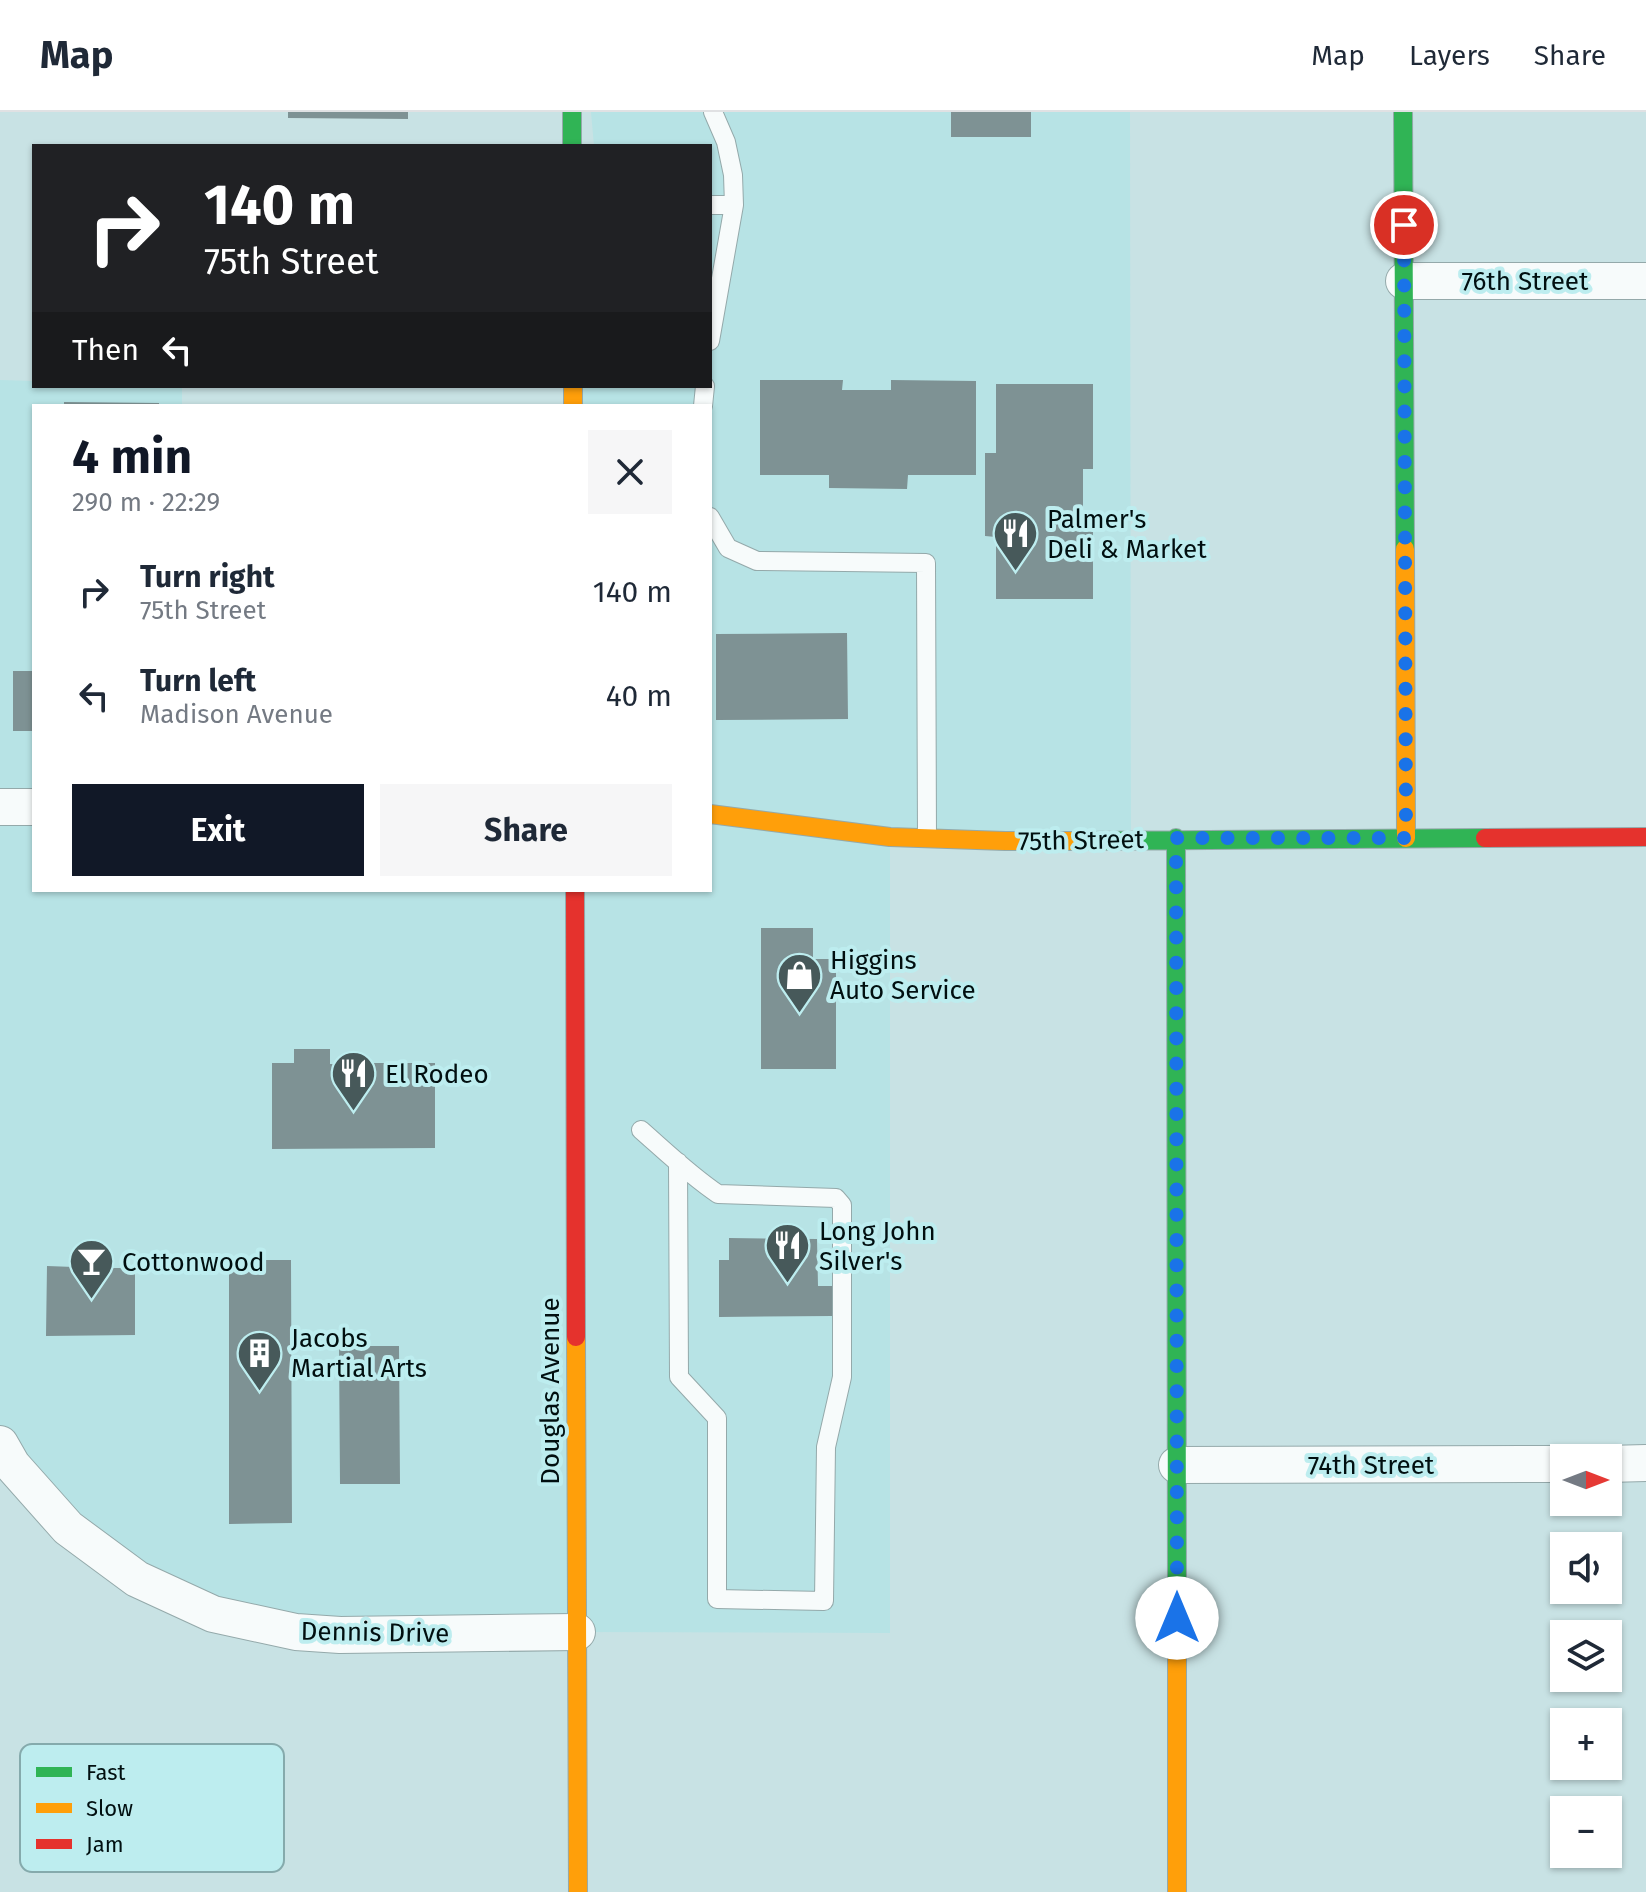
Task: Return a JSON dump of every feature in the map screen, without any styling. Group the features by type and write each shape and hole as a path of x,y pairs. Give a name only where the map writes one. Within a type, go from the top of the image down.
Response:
{"street":[{"path":"572,112 572,144"},
{"path":"1403,112 1406,838"},
{"name":"76th Street","path":"1404,281 1646,281"},
{"path":"0,807 32,807"},
{"name":"75th Street","path":"712,814 890,837 1005,841 1646,837"},
{"path":"1176,838 1177,1892"},
{"name":"Douglas Avenue","path":"575,892 578,1892"},
{"name":"Dennis Drive","path":"0,1444 12,1465 68,1528 137,1579 213,1614 296,1632 340,1635 577,1632"},
{"path":"1622,1464 1646,1463"},
{"name":"74th Street","path":"1177,1465 1550,1464"}],"lane":[{"path":"712,330 734,205 733,175 726,142 713,112"},
{"path":"712,205 734,205"},
{"path":"712,520 728,548 757,561 926,563 927,838"},
{"path":"641,1130 718,1194 836,1198 842,1205 842,1377 826,1447 824,1601 717,1599 717,1418 679,1377 678,1162"}],"shaded area":[{"path":"591,112 1130,112 1131,841 890,837 890,1633 340,1635 137,1579 0,1444 0,380 32,381 32,388 182,388 182,404 32,404 32,892 712,892 712,404 573,404 573,388 712,388 712,144 594,144"}],"building":[{"path":"288,112 408,112 408,119 288,118"},
{"path":"951,112 1031,112 1031,137 951,137"},
{"path":"760,380 843,380 842,390 891,390 891,380 976,381 976,475 908,475 907,489 829,488 829,475 760,475"},
{"path":"996,384 1093,384 1093,469 1083,469 1083,519 1093,519 1093,599 996,599 996,537 985,536 985,453 996,453"},
{"path":"64,402 159,403 159,404"},
{"path":"847,633 848,719 716,720 716,634"},
{"path":"13,671 32,671 32,731 13,731"},
{"name":"Higgins Auto Service","path":"761,928 813,928 813,959 836,959 836,1069 761,1069"},
{"name":"El Rodeo","path":"294,1049 330,1049 330,1064 337,1064 337,1078 371,1078 371,1063 435,1063 435,1148 272,1149 272,1063 294,1063"},
{"path":"729,1238 817,1239 818,1286 832,1286 832,1316 719,1317 719,1260 729,1260"},
{"name":"Jacobs Martial Arts","path":"229,1260 291,1260 292,1523 229,1524"},
{"name":"Cottonwood","path":"74,1261 106,1261 105,1268 135,1268 135,1335 46,1336 47,1266 74,1267"},
{"path":"339,1346 399,1346 400,1484 340,1484"}],"traffic: fast":[{"path":"572,112 572,144"},
{"path":"1403,112 1405,549"},
{"path":"1176,838 1177,1633"},
{"path":"1083,841 1485,838"}],"traffic: slow":[{"path":"573,388 573,404"},
{"path":"1405,549 1406,838"},
{"path":"712,814 890,837 1083,841"},
{"path":"576,1337 578,1892"},
{"path":"1177,1633 1177,1892"}],"traffic: jam":[{"path":"1485,838 1646,837"},
{"path":"575,892 576,1337"}],"place":[{"name":"Palmer's Deli & Market","path":"1016,573"},
{"name":"Higgins Auto Service","path":"799,1014"},
{"name":"El Rodeo","path":"354,1113"},
{"name":"Long John Silver's","path":"788,1285"},
{"name":"Cottonwood","path":"91,1301"},
{"name":"Jacobs Martial Arts","path":"260,1392"}],"route":[{"path":"1177,1618 1176,838 1406,838 1404,225"}]}
